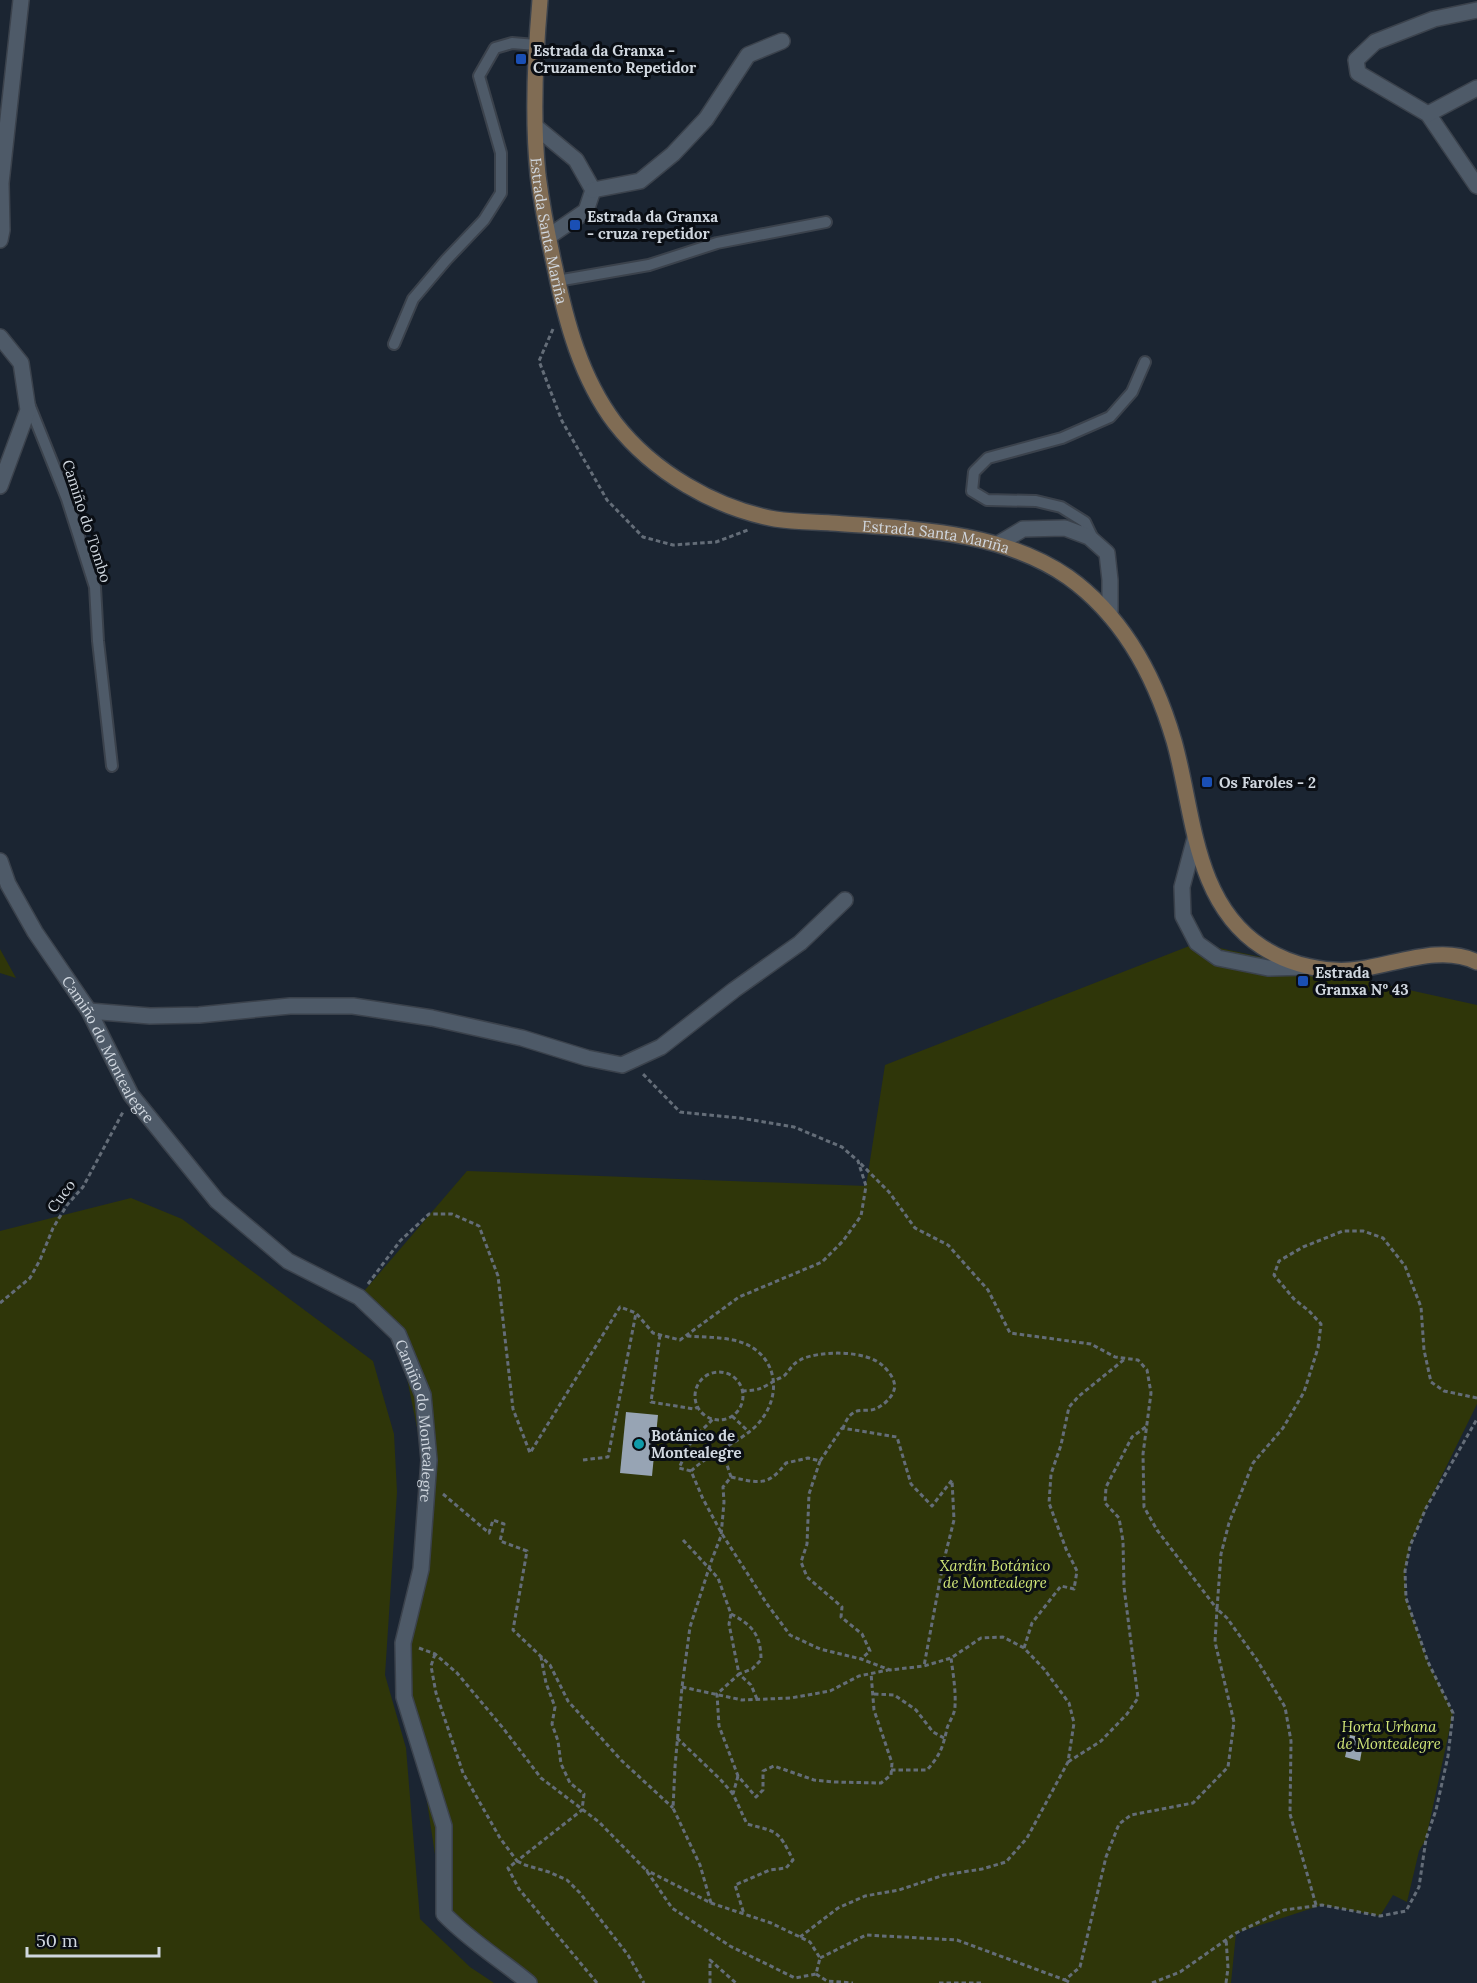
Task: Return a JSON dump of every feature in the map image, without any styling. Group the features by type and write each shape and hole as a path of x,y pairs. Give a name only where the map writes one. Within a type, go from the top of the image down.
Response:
{"main road":[{"name":"Estrada Santa Mariña","path":"540,0 536,45 538,176 557,281 563,309 580,358 592,384 616,424 631,441 655,463 694,489 734,507 776,519 942,533 998,544 1028,555 1066,576 1096,600 1132,643 1145,664 1161,700 1174,743 1195,838 1214,892 1236,925 1258,945 1292,962 1310,967 1356,970 1437,955 1460,956 1477,962"}],"street":[{"path":"1,233 1,183 21,0"},
{"path":"1477,10 1434,19 1375,42 1356,60 1358,74 1428,114 1477,186"},
{"path":"593,190 640,181 673,154 706,119 748,55 782,41"},
{"path":"1428,114 1477,88"},
{"path":"536,127 576,160 593,190 586,211 548,237"},
{"path":"0,337 21,363 28,410 0,486"},
{"path":"998,544 1023,529 1065,528 1089,537 1107,553 1110,616"},
{"path":"1195,838 1182,887 1183,916 1197,943 1218,958 1268,968 1310,967"},
{"name":"Camiño do Montealegre","path":"0,861 8,884 35,932 89,1011 131,1095 217,1201 288,1261 359,1297 398,1334 423,1395 429,1460 421,1569 403,1643 404,1697 444,1826 444,1914 466,1936 498,1957 529,1983"},
{"path":"89,1011 150,1016 199,1016 290,1006 352,1006 432,1018 622,1065 661,1047 734,990 800,943 845,900"}],"lane":[{"path":"394,344 413,299 484,220 501,193 501,153 479,76 495,48 512,43 536,45"},
{"path":"557,281 649,265 717,243 826,222"},
{"path":"1094,542 1085,522 1061,507 1036,501 987,500 972,491 974,472 988,458 1062,438 1110,417 1132,392 1145,362"},
{"name":"Camiño do Tombo","path":"26,397 66,499 95,586 98,640 112,766"}],"path":[{"path":"563,309 539,361 562,421 607,500 643,537 673,545 716,542 749,530"},
{"path":"630,1061 680,1112 740,1118 794,1127 842,1147 889,1192 915,1228 948,1245 988,1290 1010,1333 1091,1344 1115,1357 1138,1360 1147,1370 1151,1393 1143,1454 1144,1507 1157,1530 1217,1609 1227,1618 1257,1660 1285,1707 1291,1741 1290,1814 1316,1905"},
{"name":"Cuco","path":"0,1303 30,1278 53,1228 67,1205 83,1187 131,1095"},
{"path":"359,1297 400,1241 429,1214 452,1214 479,1226 498,1276 513,1409 530,1453 620,1307 636,1313 653,1332 680,1340 739,1297 822,1262 843,1241 861,1216 866,1186 858,1161"},
{"path":"1065,1980 1080,1967 1106,1857 1119,1824 1131,1815 1193,1803 1228,1767 1234,1722 1215,1641 1221,1554 1229,1523 1253,1463 1283,1428 1304,1392 1318,1348 1321,1324 1310,1311 1294,1299 1274,1275 1279,1261 1303,1247 1342,1231 1363,1231 1383,1238 1405,1266 1421,1307 1424,1350 1431,1382 1444,1391 1477,1398"},
{"path":"583,1460 608,1457 636,1313"},
{"path":"660,1335 651,1402 694,1409 698,1407"},
{"path":"686,1336 734,1340 753,1348 767,1361 775,1380 772,1400 757,1425 691,1471"},
{"path":"742,1391 762,1390 784,1376 791,1366 801,1359 816,1355 844,1354 872,1357 883,1366 895,1385 894,1392 889,1399 873,1410 860,1410 853,1413 820,1461 808,1494 807,1544 801,1562 807,1577 842,1607 841,1617 862,1634 870,1651 861,1659"},
{"path":"1024,1648 1032,1623 1061,1586 1074,1589 1077,1571 1049,1503 1051,1474 1070,1407 1079,1396 1126,1358"},
{"path":"719,1372 733,1377 742,1391 742,1404 732,1416 725,1419 713,1419 702,1413 698,1407 696,1390 699,1383 711,1374 719,1372"},
{"path":"732,1416 748,1431"},
{"path":"691,1471 679,1468 692,1440 713,1419"},
{"path":"1152,1983 1180,1972 1236,1933 1284,1910 1323,1905 1380,1916 1406,1911 1419,1887 1426,1839 1436,1810 1448,1756 1453,1713 1428,1662 1406,1598 1405,1571 1410,1546 1426,1508 1477,1419"},
{"path":"1068,1762 1101,1741 1127,1714 1138,1698 1124,1587 1123,1541 1119,1518 1105,1503 1106,1487 1132,1437 1147,1426"},
{"path":"842,1428 897,1437 911,1484 932,1506 952,1480 954,1520 943,1564 924,1666"},
{"path":"722,1450 731,1477"},
{"path":"731,1477 765,1482 777,1474 786,1462 808,1458 820,1461"},
{"path":"691,1471 703,1500 722,1534 790,1635 820,1649 861,1659 890,1670"},
{"path":"673,1808 677,1738 690,1627 722,1534 723,1487 731,1477"},
{"path":"428,1482 489,1533 493,1520 504,1524 500,1541 527,1551 513,1630 550,1665 568,1701 621,1760 673,1808 700,1865 711,1903"},
{"path":"683,1540 718,1578 731,1614 729,1624 739,1674 751,1685 757,1700"},
{"path":"717,1694 739,1674 752,1669 761,1660 761,1646 750,1626 731,1614"},
{"path":"682,1687 742,1700 791,1698 830,1691 859,1676 871,1673 924,1666 951,1658 981,1638 1003,1637 1024,1648 1044,1669 1069,1703 1074,1723 1068,1762 1027,1838 1006,1862 944,1875 898,1890 865,1896 838,1908 800,1937"},
{"path":"403,1643 435,1653 457,1673 542,1778 599,1822 646,1870 672,1908 730,1946 795,1978 816,1974 826,1981 853,1983"},
{"path":"435,1653 431,1666 436,1693 464,1773 500,1838 518,1861 567,1880 580,1893 628,1955 644,1983"},
{"path":"541,1657 546,1683 555,1707 552,1724 558,1741 561,1764 570,1783 584,1794 582,1810 508,1868 519,1889 597,1983"},
{"path":"891,1770 927,1770 937,1759 946,1739 945,1733 955,1706 951,1658"},
{"path":"717,1694 719,1726 738,1776 756,1797 763,1790 763,1771 774,1766 814,1780 880,1783 891,1775 892,1763 874,1710 871,1673"},
{"path":"873,1694 894,1695 916,1710 933,1732 946,1739"},
{"path":"677,1738 733,1794 747,1824 775,1831 785,1843 793,1860 786,1868 770,1870 735,1885 744,1914"},
{"path":"733,1794 738,1776"},
{"path":"646,1870 711,1903 771,1923 810,1942 820,1958 816,1974"},
{"path":"820,1958 866,1935 957,1940 1071,1983"},
{"path":"1226,1940 1228,1968 1226,1983"},
{"path":"710,1983 710,1960 736,1983"},
{"path":"795,1978 795,1983"},
{"path":"939,1983 984,1983"}],"green space":[{"name":"Xardín Botánico de Montealegre","path":"1197,943 1477,1005 1477,1404 1426,1508 1410,1546 1405,1571 1406,1598 1428,1662 1453,1713 1426,1839 1419,1851 1407,1902 1393,1895 1380,1916 1322,1905 1236,1933 1231,1983 529,1983 444,1914 403,1643 428,1482 398,1334 359,1297 467,1171 866,1186 885,1065"},
{"path":"0,949 16,978 0,973"},
{"path":"131,1198 182,1219 373,1361 394,1434 397,1492 385,1675 406,1748 420,1919 470,1967 494,1983 0,1983 0,1231"}],"building":[{"name":"Botánico de Montealegre","path":"626,1412 658,1415 652,1476 620,1473"},
{"path":"1350,1735 1364,1738 1360,1761 1345,1757"}],"place":[{"name":"Estrada da Granxa - Cruzamento Repetidor","path":"521,59"},
{"name":"Estrada da Granxa - cruza repetidor","path":"575,225"},
{"name":"Os Faroles - 2","path":"1207,782"},
{"name":"Estrada Granxa Nº 43","path":"1303,981"},
{"name":"Botánico de Montealegre","path":"639,1444"}],"park label":[{"name":"Horta Urbana de Montealegre","path":"1389,1734"}]}
